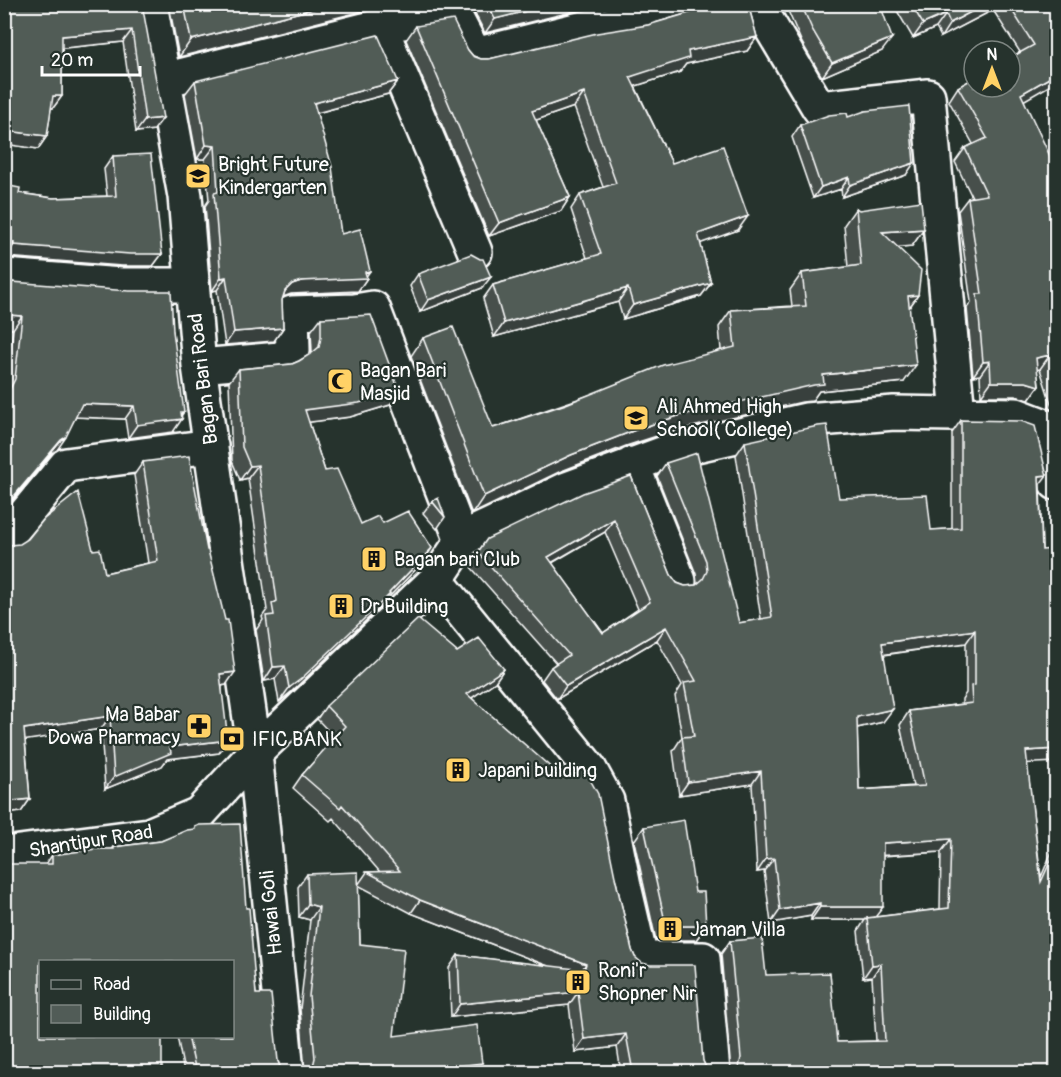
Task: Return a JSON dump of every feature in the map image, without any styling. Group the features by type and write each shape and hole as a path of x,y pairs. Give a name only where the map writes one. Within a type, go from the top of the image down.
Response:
{"street":[{"name":"Bagan Bari Road","path":"150,4 185,196 199,366 255,753"},
{"path":"164,80 380,26 453,13 475,55 585,28 633,21 691,4"},
{"path":"757,4 819,108 928,96 958,414"},
{"path":"380,26 475,252"},
{"path":"4,276 121,285 192,285"},
{"path":"199,366 280,359 292,351 292,313 355,311 373,308 462,541 468,536 567,489 632,464 670,451 806,420 894,413 1016,415 1042,425 1056,483"},
{"path":"4,540 66,465 211,446"},
{"path":"632,464 679,581"},
{"name":"Shantipur Road","path":"4,854 149,836 199,814 255,753 436,580 462,541"},
{"path":"436,580 589,768 607,801 641,959 703,959 713,1072"},
{"name":"Hawai Goli","path":"255,753 287,1072"}],"building":[{"path":"4,4 142,4 163,118 145,120 132,30 62,36 62,96 53,96 47,136 8,131 4,145"},
{"path":"184,4 332,4 191,40"},
{"path":"487,4 554,4 495,19"},
{"path":"712,4 748,4 757,37 688,51 689,58 630,77 672,163 723,146 748,216 698,234 711,283 633,305 628,288 504,323 493,285 601,254 580,195 616,183 584,93 532,111 570,197 499,223 416,26 453,20 473,56 489,59 597,33 648,25 706,8"},
{"path":"801,4 880,4 892,38 832,63 812,29"},
{"path":"911,4 986,4 950,23 946,14 923,24"},
{"path":"1008,4 1046,4 1056,23 1056,74 1022,93 1022,52 1034,45"},
{"path":"378,35 398,81 314,103 332,167 341,234 360,229 370,271 365,272 367,278 301,281 292,284 285,291 282,300 283,328 234,332 226,277 221,278 214,193 218,192 215,146 206,145 195,81"},
{"path":"1022,96 1056,169 1056,235 1054,235 1056,376 1050,355 1036,358 1039,386 1026,382 991,382 990,361 983,362 977,294 982,294 968,198 987,195 965,148 987,138 965,99 1022,99"},
{"path":"909,106 914,163 850,185 849,177 821,187 800,125 829,115 847,113 848,117 865,111"},
{"path":"151,154 162,254 130,254 14,245 14,242 4,240 4,185 20,188 19,193 53,198 116,196 113,156"},
{"path":"921,201 924,229 882,232 921,270 918,295 908,296 916,365 823,375 824,384 678,416 571,455 484,496 423,338 453,327 493,428 566,404 663,365 735,347 731,310 806,306 802,273 861,265 856,208 859,210"},
{"path":"471,254 483,259 491,277 428,300 418,274"},
{"path":"12,282 129,291 171,291 173,331 184,412 181,412 182,419 137,425 134,406 82,404 66,437 4,508 4,401 15,379 22,316 9,315"},
{"path":"371,315 399,391 359,403 305,410 325,471 337,469 361,524 378,516 383,523 408,511 432,548 390,594 289,688 285,666 273,667 266,616 274,615 272,604 277,601 258,465 250,466 242,447 239,369 292,364 312,353 319,347 321,318"},
{"path":"961,420 1021,421 1035,426 1047,475 1039,476 1042,550 1053,549 1056,554 1056,749 1026,751 1041,882 1056,849 1056,1072 734,1072 739,1067 741,1058 730,941 762,938 766,975 830,973 837,1042 885,1041 881,964 872,965 867,918 949,908 951,839 883,843 883,907 820,907 820,903 780,910 774,858 766,859 761,771 688,782 682,737 694,736 684,683 696,681 666,627 566,686 551,667 569,655 478,552 487,539 583,493 631,476 671,575 677,583 685,586 696,585 707,571 706,561 666,463 697,453 739,623 772,617 745,442 827,425 839,498 927,495 931,530 961,528","holes":["614,519 650,602 603,633 548,557","975,630 975,685 971,686 972,703 909,711 925,786 859,790 857,717 893,709 882,643"]},
{"path":"189,456 207,550 225,620 228,620 235,672 220,674 228,740 170,747 171,753 114,777 110,716 24,729 30,799 4,802 4,543 20,544 28,539 44,519 78,492 93,550 100,549 105,573 158,561 143,462"},
{"path":"438,498 445,517 432,501"},
{"path":"418,619 457,652 479,638 504,669 467,694 554,770 583,767 598,794 635,957 642,963 650,965 695,965 703,1061 710,1072 633,1072 626,1034 584,1039 578,992 460,1004 458,955 584,970 586,964 420,900 367,872 400,871 342,805 340,808 302,775 345,726 326,706"},
{"path":"684,820 695,892 704,892 706,926 666,926 644,827"},
{"path":"240,824 246,908 249,908 256,994 271,994 278,1061 284,1072 196,1072 188,1038 234,1038 234,960 39,960 39,1038 162,1038 162,1072 4,1072 4,864 52,864 52,855 114,849 114,847 161,841 195,829 199,825"},
{"path":"358,872 360,944 404,949 394,1036 477,1025 482,1063 411,1072 309,1072 315,1058 309,996 319,907 308,904 307,874"}],"place":[{"name":"Bright Future Kindergarten","path":"198,176"},
{"name":"Bagan Bari Masjid","path":"340,381"},
{"name":"Ali Ahmed High School( College)","path":"636,418"},
{"name":"Bagan bari Club","path":"374,559"},
{"name":"Dr Building","path":"341,606"},
{"name":"Ma Babar Dowa Pharmacy","path":"199,726"},
{"name":"IFIC BANK","path":"232,739"},
{"name":"Japani building","path":"458,770"},
{"name":"Jaman Villa","path":"670,929"},
{"name":"Roni'r Shopner Nir","path":"578,982"}]}
